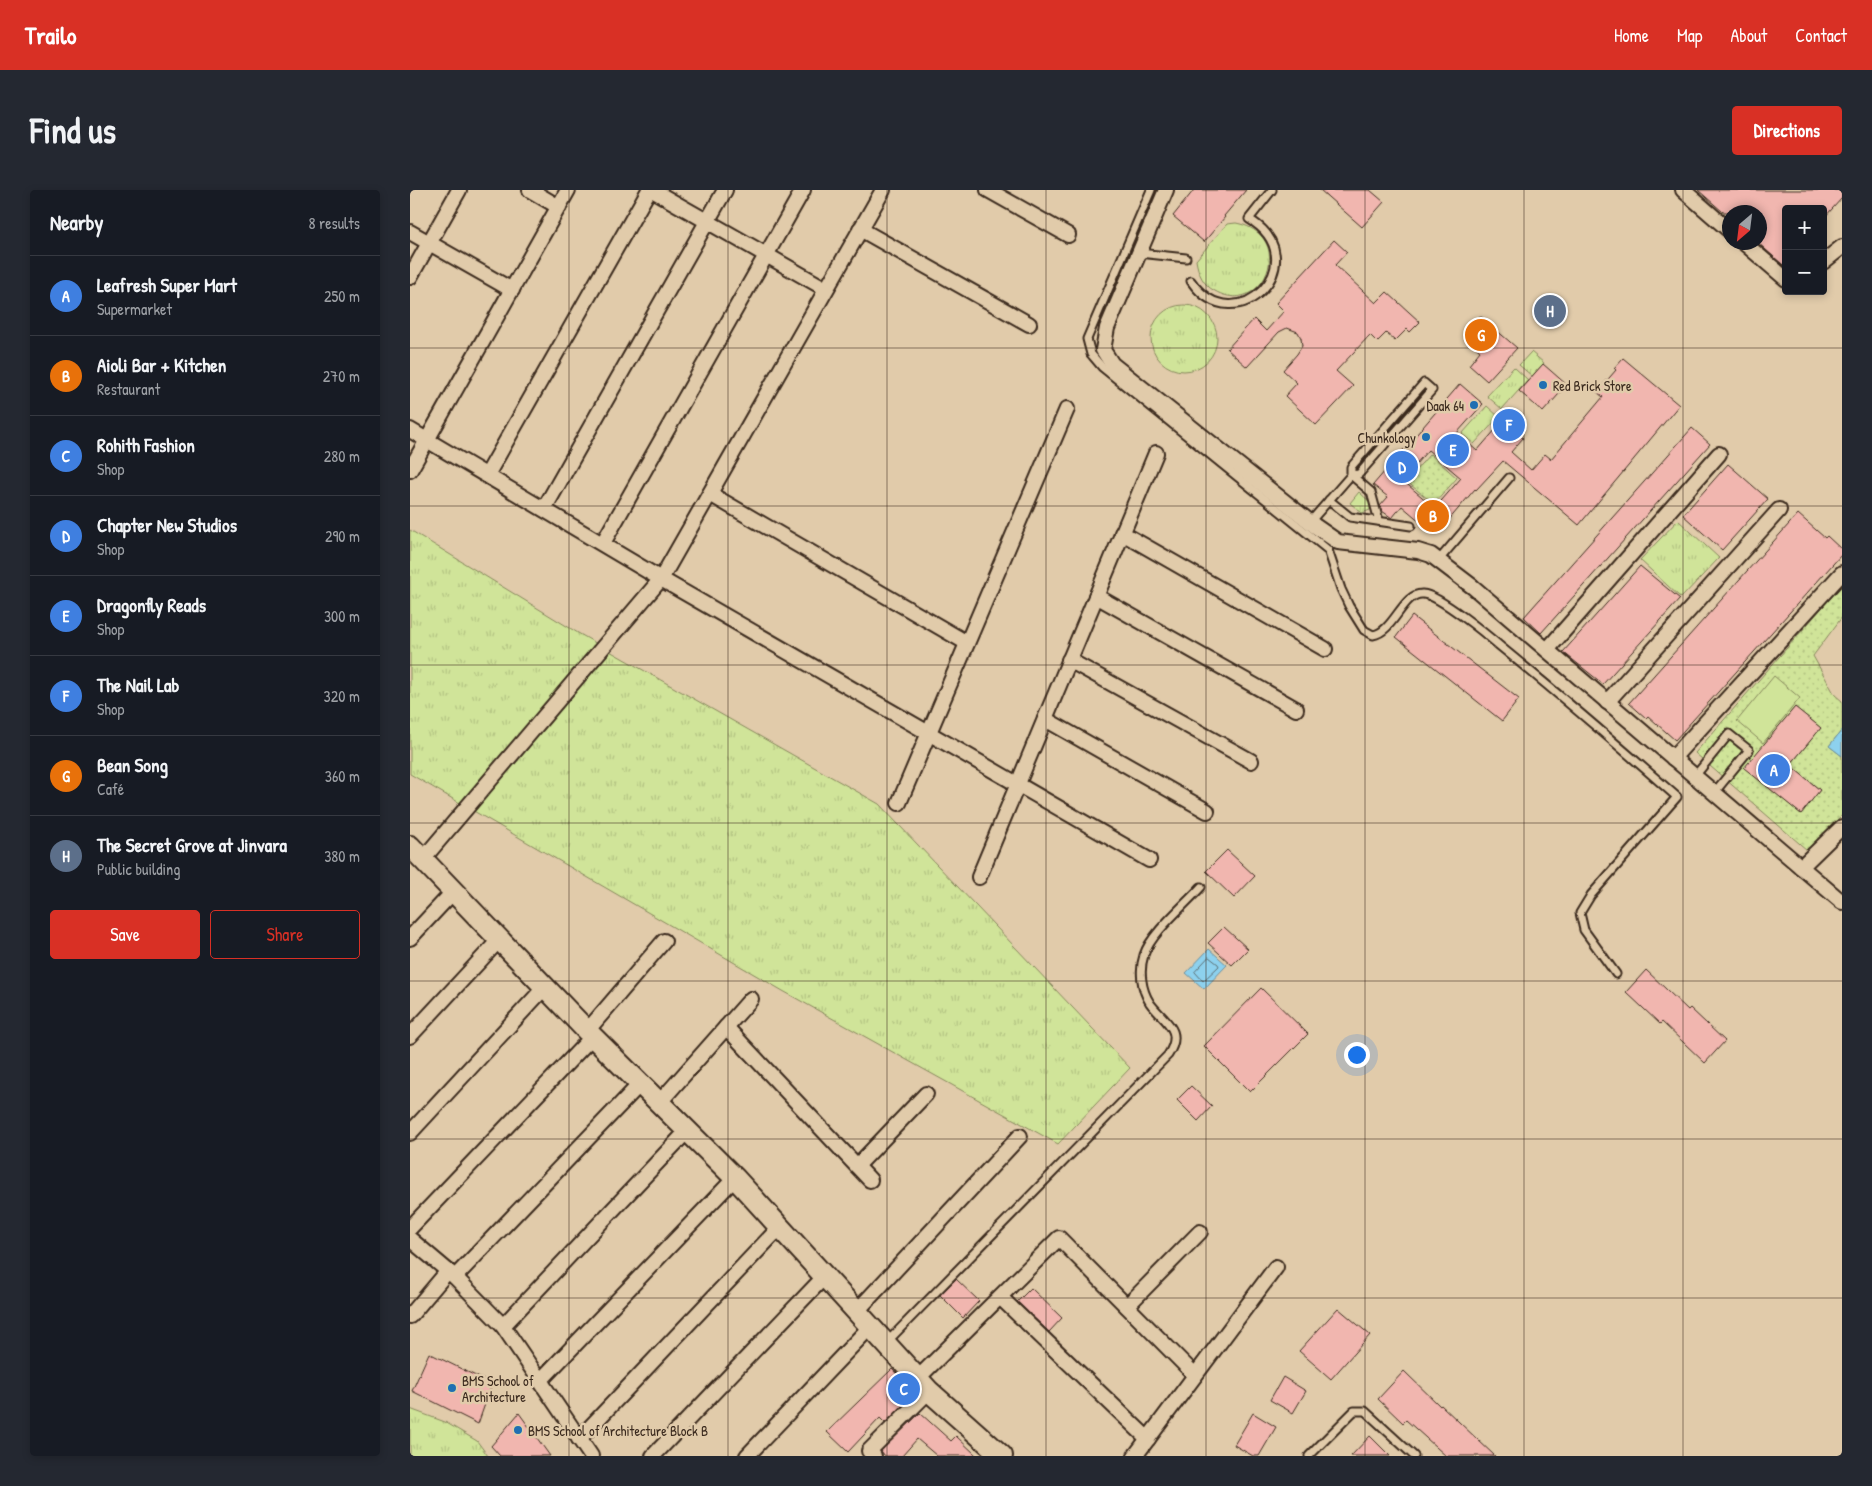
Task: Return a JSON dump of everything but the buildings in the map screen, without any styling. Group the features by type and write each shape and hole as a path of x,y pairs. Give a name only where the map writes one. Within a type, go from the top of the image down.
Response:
{"street":[{"path":"410,277 459,190"},
{"path":"530,190 559,207"},
{"path":"410,470 568,190"},
{"path":"487,475 650,190 826,289"},
{"path":"544,509 725,190"},
{"path":"603,544 803,190"},
{"path":"882,190 661,579 416,853 640,1084 735,1178 923,1385 1002,1456"},
{"path":"1166,190 1107,328 1103,350 1112,364 1310,522 1338,542 1418,551 1431,555 1473,587 1842,902"},
{"path":"1683,190 1722,224"},
{"path":"992,191 1068,235"},
{"path":"860,229 1029,324"},
{"path":"410,232 512,290"},
{"path":"1827,259 1842,247"},
{"path":"1752,250 1782,276"},
{"path":"899,803 1067,409"},
{"path":"410,430 661,579 1149,860"},
{"path":"979,877 1156,453"},
{"path":"1547,650 1719,454"},
{"path":"710,494 967,644"},
{"path":"1607,702 1779,510"},
{"path":"1122,533 1325,649"},
{"path":"1674,758 1842,573"},
{"path":"1096,596 1296,708"},
{"path":"1069,660 1252,761"},
{"path":"1045,719 1207,811"},
{"path":"1801,867 1842,827"},
{"path":"410,938 454,891"},
{"path":"410,1036 500,939"},
{"path":"410,1228 590,1033 664,941"},
{"path":"410,1133 545,987"},
{"path":"659,1103 751,999"},
{"path":"726,1027 870,1180"},
{"path":"410,1316 640,1084"},
{"path":"857,1166 926,1094"},
{"path":"502,1326 687,1131"},
{"path":"857,1311 1020,1136"},
{"path":"540,1381 735,1178"},
{"path":"579,1439 780,1227"},
{"path":"1127,1306 1200,1232"},
{"path":"869,1454 923,1385 1000,1297 1060,1238 1196,1375"},
{"path":"410,1239 452,1274 502,1326 591,1456"},
{"path":"1135,1456 1276,1267"},
{"path":"653,1456 825,1276"},
{"path":"1000,1297 1148,1439"},
{"path":"747,1456 871,1326"}],"lane":[{"path":"1151,190 1087,338 1091,354 1102,366 1328,550 1341,589 1364,630 1373,635 1379,634 1386,630 1407,602 1422,593 1433,596 1471,622 1569,703 1677,797 1591,895 1580,912 1584,930 1616,974"},
{"path":"1191,281 1204,295 1221,304 1250,301 1265,289 1276,264 1273,245 1264,230 1249,219 1272,190"},
{"path":"1139,253 1186,258"},
{"path":"1310,522 1351,475 1352,467 1424,383 1432,390 1359,474 1351,475"},
{"path":"1351,475 1371,492 1379,521"},
{"path":"1438,561 1509,478"},
{"path":"1329,500 1350,517 1411,526"},
{"path":"1695,776 1729,734 1749,750 1714,793"},
{"path":"886,1343 1168,1055 1174,1042 1173,1031 1168,1020 1156,1010 1145,993 1142,964 1153,938 1202,887"},
{"path":"1309,1456 1354,1410 1365,1411 1414,1456"}],"green space":[{"path":"1236,223 1255,231 1266,243 1270,257 1267,272 1260,285 1248,294 1233,297 1215,291 1204,282 1196,260 1227,224"},
{"path":"1184,305 1196,308 1207,315 1214,326 1217,338 1214,350 1207,361 1196,368 1184,371 1172,368 1161,361 1154,350 1151,338 1154,326 1161,315 1172,308"},
{"path":"1531,352 1544,363 1532,376 1519,365"},
{"path":"1514,367 1528,380 1502,409 1487,396"},
{"path":"1487,406 1499,417 1474,444 1462,434"},
{"path":"1430,454 1457,478 1434,504 1406,481"},
{"path":"1359,492 1370,502 1370,510 1362,513 1350,503"},
{"path":"1678,520 1719,558 1681,598 1640,560"},
{"path":"410,530 578,633 879,804 1130,1068 1058,1144 783,991 410,774"},
{"path":"1842,585 1842,617 1813,656 1835,695 1842,701 1842,730 1829,746 1842,756 1842,815 1807,850 1695,753","holes":["1795,707 1821,728 1790,765 1820,790 1801,814 1745,768"]},
{"path":"1774,676 1800,698 1763,743 1737,721"},
{"path":"410,1409 445,1422 477,1441 488,1456 410,1456"}],"water":[{"path":"1842,730 1842,756 1829,746"},
{"path":"1209,949 1227,965 1204,989 1186,973"}],"place":[{"name":"The Secret Grove at Jinvara","path":"1550,311"},
{"name":"Bean Song","path":"1481,335"},
{"name":"Red Brick Store","path":"1543,385"},
{"name":"Daak 64","path":"1474,405"},
{"name":"The Nail Lab","path":"1509,425"},
{"name":"Chunkology","path":"1426,437"},
{"name":"Dragonfly Reads","path":"1453,450"},
{"name":"Chapter New Studios","path":"1402,467"},
{"name":"Aioli Bar + Kitchen","path":"1433,516"},
{"name":"Leafresh Super Mart","path":"1774,770"},
{"name":"BMS School of Architecture","path":"452,1388"},
{"name":"Rohith Fashion","path":"904,1389"},
{"name":"BMS School of Architecture Block B","path":"518,1430"}]}
